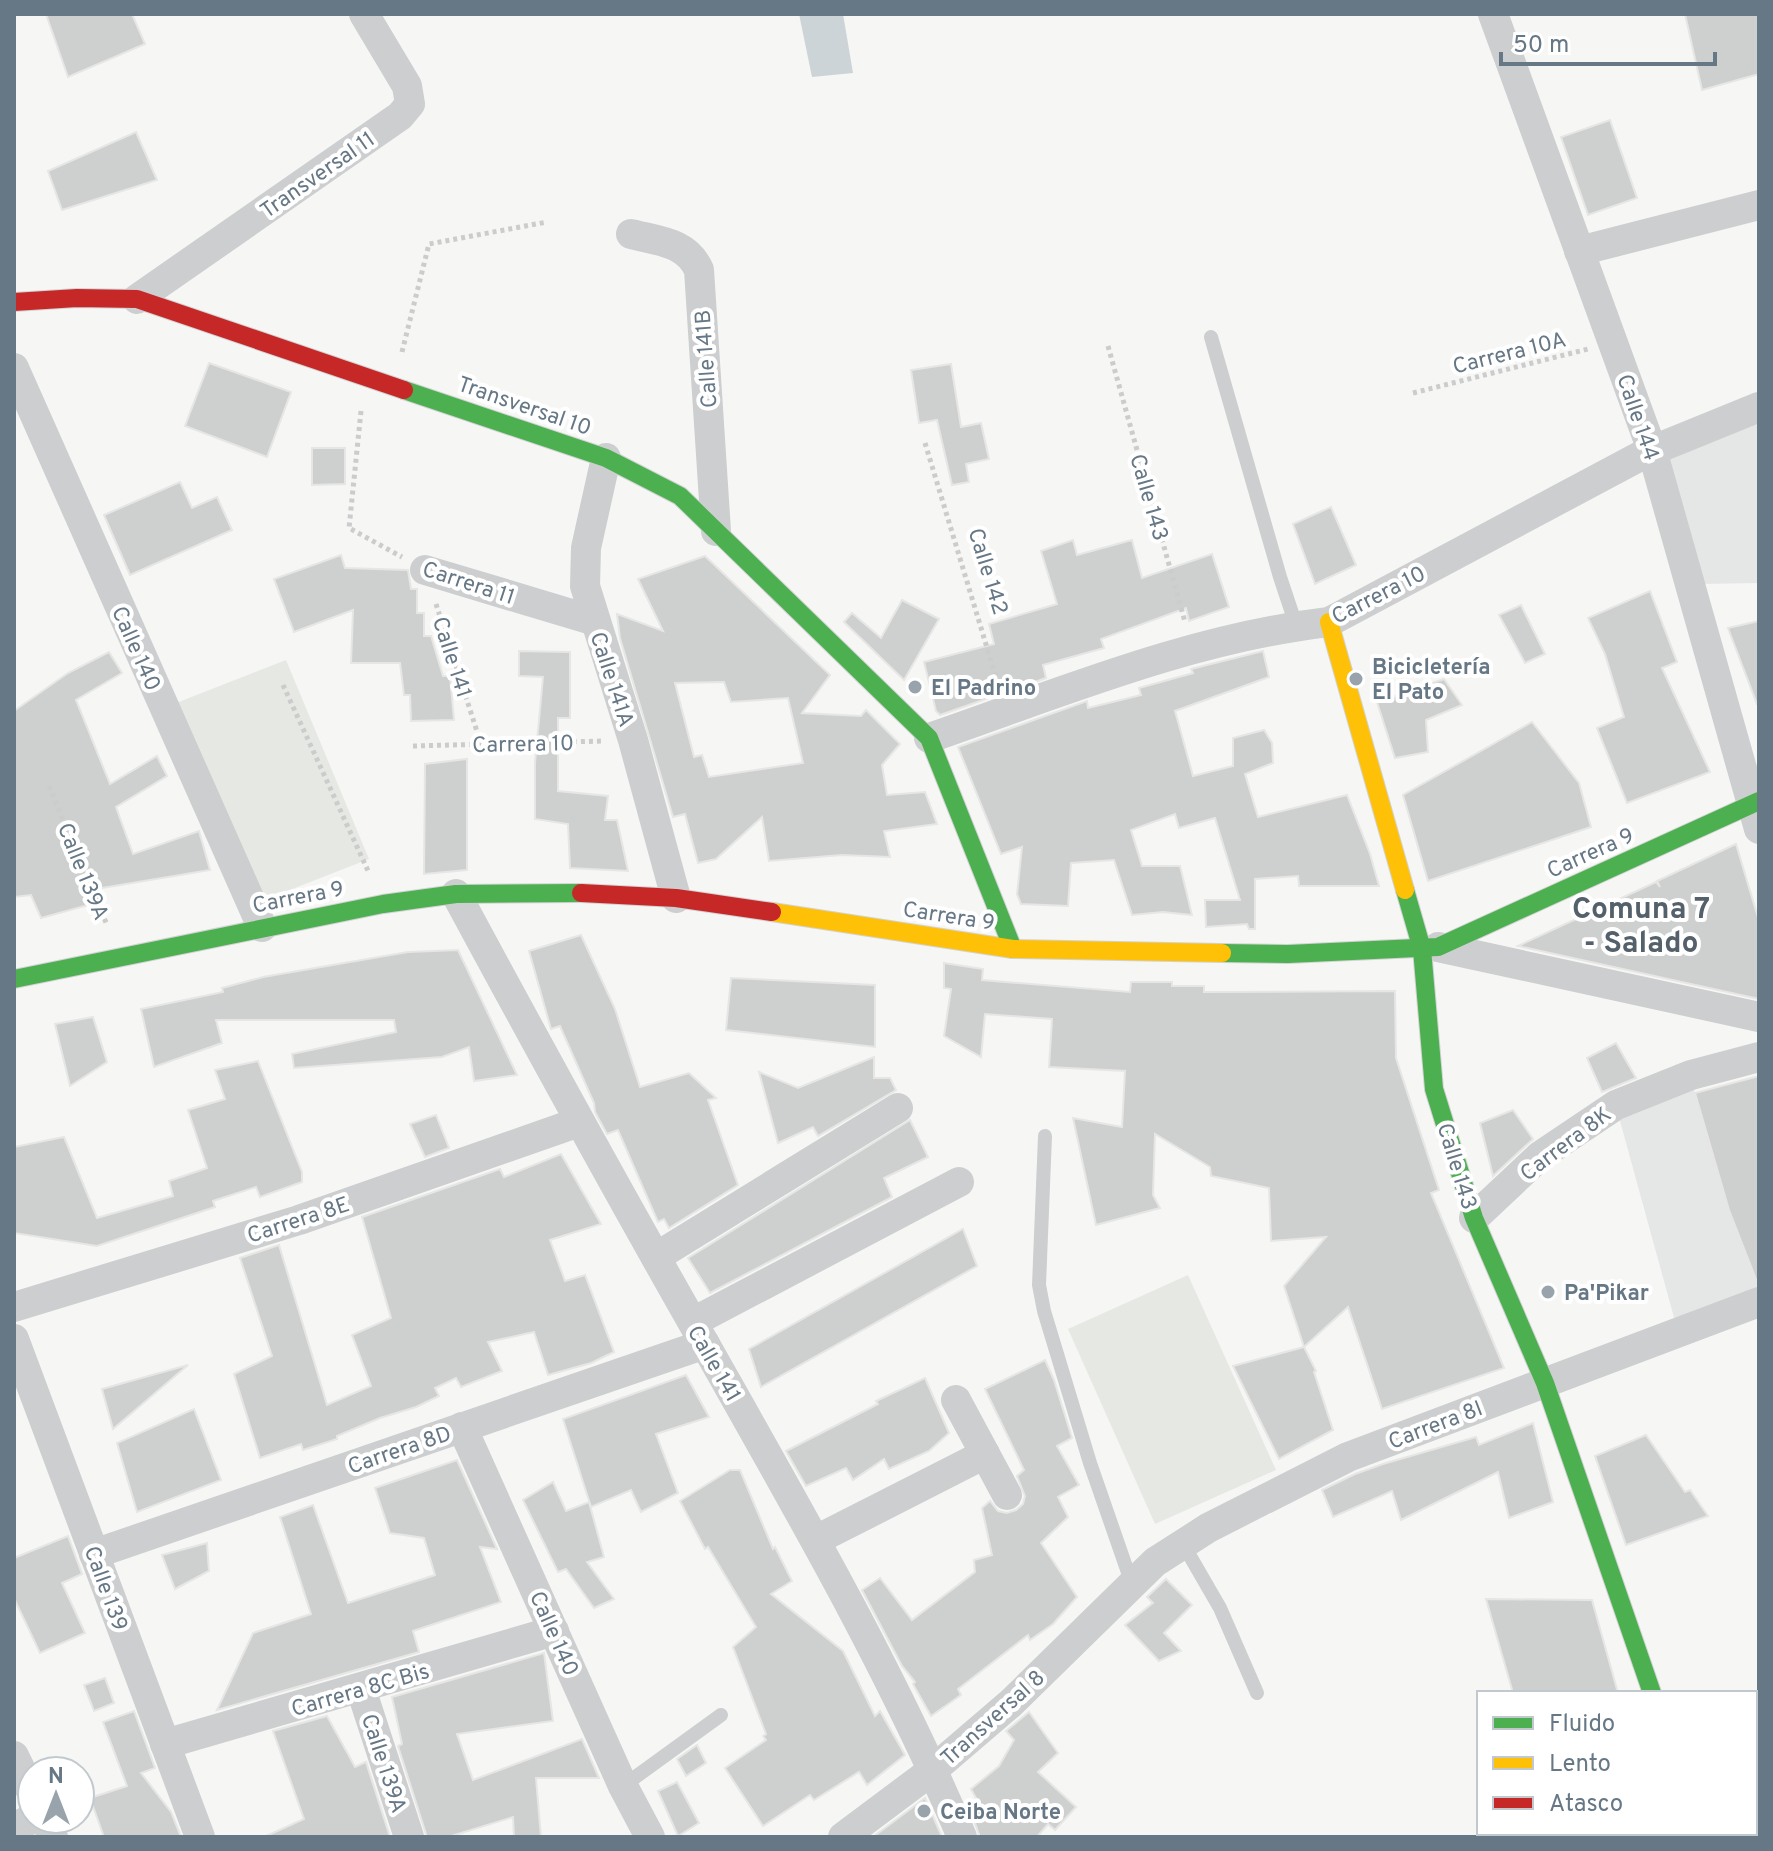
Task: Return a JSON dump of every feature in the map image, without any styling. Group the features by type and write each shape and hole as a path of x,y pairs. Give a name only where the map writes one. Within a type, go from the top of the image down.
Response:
{"street":[{"name":"Transversal 11","path":"137,299 400,116 410,104 407,86 364,14"},
{"name":"Calle 144","path":"1493,14 1652,450 1756,812"},
{"path":"1579,251 1759,205"},
{"name":"Calle 141B","path":"631,234 673,245 693,255 699,270 716,531"},
{"name":"Transversal 10","path":"14,302 77,298 137,299 606,458 680,496 929,738"},
{"name":"Calle 140","path":"14,368 262,927"},
{"name":"Carrera 10","path":"929,738 1193,648 1296,625 1329,622 1652,450 1759,407"},
{"name":"Calle 141A","path":"606,458 586,548 585,586 633,740 676,898"},
{"name":"Carrera 11","path":"425,570 595,621"},
{"name":"Calle 143","path":"1329,622 1430,948 1434,1089 1474,1218 1545,1383 1651,1691"},
{"path":"929,738 1013,949"},
{"name":"Carrera 9","path":"14,979 262,927 456,894 567,892 676,898 1013,949 1288,954 1430,948 1756,812"},
{"name":"Calle 141","path":"456,894 579,1122 816,1540 934,1769 962,1837"},
{"path":"1430,948 1759,1017"},
{"name":"Carrera 8K","path":"1474,1218 1540,1156 1616,1105 1691,1075 1759,1057"},
{"path":"656,1257 898,1108"},
{"name":"Carrera 8E","path":"14,1307 299,1220 579,1122"},
{"name":"Carrera 8D","path":"94,1554 462,1427 699,1333 959,1182"},
{"name":"Carrera 8I","path":"1132,1584 1155,1562 1208,1528 1348,1457 1759,1302"},
{"name":"Calle 139","path":"14,1339 200,1837"},
{"path":"956,1400 1007,1495"},
{"name":"Calle 140","path":"462,1427 623,1786 650,1837"},
{"path":"816,1540 985,1454"},
{"name":"Transversal 8","path":"843,1837 934,1769 1011,1703 1132,1584"},
{"name":"Carrera 8C Bis","path":"165,1744 554,1631"},
{"name":"Calle 139A","path":"361,1689 409,1837"}],"lane":[{"path":"1211,337 1296,625"},
{"path":"1045,1136 1039,1285 1044,1311 1090,1463 1132,1584"},
{"path":"1183,1544 1220,1608 1257,1693"},
{"path":"623,1786 721,1715"}],"path":[{"path":"395,384 429,244 547,222"},
{"name":"Carrera 10A","path":"1413,393 1613,343"},
{"name":"Calle 143","path":"1108,346 1193,648"},
{"name":"Carrera 11","path":"365,374 349,528 425,570"},
{"name":"Calle 142","path":"925,443 1006,712"},
{"name":"Calle 141","path":"425,570 481,744"},
{"path":"283,685 383,904"},
{"name":"Carrera 10","path":"413,746 633,740"},
{"name":"Calle 139A","path":"49,786 120,957"}],"shaded area":[{"path":"799,14 843,14 853,73 812,77"},
{"path":"1759,420 1759,583 1699,584 1669,460"},
{"path":"286,660 369,859 259,902 176,703"},
{"path":"1693,1087 1730,1211 1759,1288 1681,1343 1617,1110"},
{"path":"1188,1275 1276,1470 1155,1524 1068,1329"}],"building":[{"path":"46,14 132,14 145,44 68,77"},
{"path":"1685,14 1759,14 1759,74 1702,90"},
{"path":"1610,120 1637,198 1588,215 1561,137"},
{"path":"136,132 157,180 62,210 48,171"},
{"path":"209,363 291,392 267,457 185,426"},
{"path":"951,364 961,427 981,423 989,459 966,464 969,482 952,485 937,420 919,423 911,370"},
{"path":"312,448 345,448 345,484 312,485"},
{"path":"180,482 192,508 217,497 232,530 130,575 104,515"},
{"path":"1331,507 1356,565 1315,584 1293,524"},
{"path":"1073,540 1077,555 1132,540 1142,578 1212,554 1229,607 1189,621 1186,608 1101,639 1104,648 1043,665 1046,678 940,715 936,711 924,662 994,644 989,624 1057,604 1041,551"},
{"path":"341,555 345,568 408,570 411,589 417,589 417,613 424,613 424,636 431,636 443,676 450,676 454,720 411,721 410,695 404,695 400,663 351,663 353,610 294,632 274,579"},
{"path":"705,556 830,675 802,713 861,716 866,710 900,744 882,765 887,795 925,792 937,824 884,831 890,857 842,855 769,861 762,817 716,859 698,863 685,814 673,817 620,638 617,614 663,631 638,579","holes":["724,682 731,702 788,698 803,763 709,777 702,755 694,757 675,683"]},
{"path":"1650,591 1677,662 1662,668 1710,772 1627,803 1597,728 1624,717 1605,654 1588,618"},
{"path":"902,600 939,619 904,680 844,622 852,613 881,638"},
{"path":"1521,605 1545,654 1525,663 1499,615"},
{"path":"1759,621 1759,703 1757,704 1728,628"},
{"path":"519,651 570,652 570,718 558,718 558,791 608,796 605,820 617,820 628,871 570,868 568,824 535,819 535,763 543,677 519,676"},
{"path":"1263,651 1269,677 1175,711 1193,776 1233,766 1233,738 1264,730 1272,743 1273,763 1245,774 1258,817 1347,795 1379,886 1299,886 1298,876 1255,879 1255,929 1249,929 1247,924 1206,927 1205,900 1240,900 1215,818 1179,828 1175,814 1131,830 1142,866 1180,866 1192,915 1163,912 1132,915 1114,860 1071,863 1068,906 1021,904 1017,894 1022,847 1001,854 958,747 1087,701 1088,708 1141,695 1139,688 1193,673 1191,669"},
{"path":"109,652 122,673 76,700 110,784 157,756 167,776 116,807 133,854 199,831 210,870 84,891 92,904 41,918 31,895 14,897 14,711 68,673"},
{"path":"1444,679 1462,705 1426,720 1428,752 1395,758 1377,702"},
{"path":"1532,722 1579,783 1591,827 1428,881 1403,795"},
{"path":"467,759 467,870 424,874 425,764"},
{"path":"1736,844 1759,921 1759,999 1518,946 1656,882 1660,887 1657,881"},
{"path":"581,935 615,1009 640,1087 689,1073 716,1098 708,1100 738,1185 669,1228 664,1219 658,1222 618,1130 607,1134 595,1112 594,1103 560,1026 551,1029 529,951"},
{"path":"458,950 517,1075 474,1081 469,1047 442,1057 294,1068 292,1054 396,1032 394,1020 216,1020 222,1043 154,1067 141,1009 223,992 222,988 263,977 408,952"},
{"path":"944,963 983,969 982,980 1130,992 1131,982 1204,986 1204,992 1395,991 1396,1058 1439,1190 1431,1193 1504,1368 1382,1409 1348,1307 1304,1347 1284,1286 1326,1237 1271,1241 1269,1188 1211,1176 1210,1167 1155,1134 1153,1195 1160,1208 1096,1225 1073,1118 1122,1127 1125,1071 1049,1067 1052,1019 985,1014 981,1057 944,1036 951,989 944,988"},
{"path":"731,978 875,985 875,1047 726,1030"},
{"path":"93,1017 107,1062 70,1086 55,1024"},
{"path":"1616,1043 1636,1078 1602,1092 1587,1058"},
{"path":"874,1057 874,1078 890,1078 896,1090 818,1136 813,1127 778,1143 759,1072 798,1088"},
{"path":"258,1061 302,1172 302,1182 260,1197 256,1187 213,1201 215,1207 97,1246 14,1233 14,1147 64,1137 97,1218 173,1196 169,1181 207,1168 188,1110 225,1099 215,1070"},
{"path":"1759,1076 1757,1282 1729,1210 1695,1093"},
{"path":"1513,1110 1533,1139 1493,1176 1480,1123"},
{"path":"436,1115 449,1148 425,1157 410,1124"},
{"path":"910,1120 928,1157 884,1178 892,1197 710,1293 688,1258"},
{"path":"561,1154 601,1224 550,1240 565,1281 585,1275 614,1352 591,1363 548,1375 534,1332 488,1342 502,1371 461,1387 456,1378 435,1388 439,1396 416,1407 380,1418 337,1436 337,1439 303,1450 301,1444 260,1458 234,1374 272,1356 240,1258 279,1245 327,1405 371,1386 352,1335 391,1318 362,1217 500,1169 504,1177"},
{"path":"963,1229 977,1266 761,1387 749,1349"},
{"path":"1304,1347 1316,1371 1333,1430 1279,1459 1233,1366"},
{"path":"1045,1360 1072,1438 1057,1446 1079,1485 1058,1497 1068,1517 1041,1543 1077,1597 1053,1624 1030,1640 1028,1635 958,1689 961,1695 931,1716 862,1590 880,1578 912,1620 975,1572 974,1560 992,1555 982,1508 990,1501 998,1511 1007,1513 1023,1504 1025,1496 1017,1476 1024,1470 985,1389"},
{"path":"188,1365 113,1429 102,1389"},
{"path":"686,1375 709,1417 656,1434 678,1493 641,1512 631,1490 591,1507 563,1419"},
{"path":"925,1378 949,1433 929,1451 889,1469 884,1459 853,1480 846,1468 806,1486 786,1451 878,1404 876,1401"},
{"path":"194,1409 221,1480 137,1512 117,1443"},
{"path":"1533,1423 1553,1502 1509,1518 1498,1472 1401,1520 1392,1491 1333,1517 1322,1490 1383,1464 1476,1437 1479,1445"},
{"path":"1646,1435 1685,1492 1690,1490 1708,1516 1626,1545 1595,1456"},
{"path":"457,1460 497,1549 480,1547 501,1602 413,1631 419,1652 217,1710 253,1633 311,1614 280,1517 313,1505 348,1603 435,1575 424,1538 390,1533 375,1488"},
{"path":"730,1470 740,1470 773,1549 775,1547 792,1581 771,1594 843,1651 875,1716 880,1711 905,1755 867,1785 859,1772 814,1800 810,1795 763,1826 725,1768 766,1740 733,1647 756,1627 708,1547 705,1549 680,1501"},
{"path":"553,1482 566,1511 589,1502 604,1557 587,1562 614,1599 594,1608 566,1569 558,1572 523,1500"},
{"path":"68,1536 82,1574 62,1583 85,1633 40,1653 14,1598 14,1558"},
{"path":"207,1543 209,1571 175,1589 162,1555"},
{"path":"1166,1579 1192,1605 1164,1633 1181,1651 1159,1661 1125,1625 1153,1603 1147,1597"},
{"path":"1486,1599 1592,1600 1617,1691 1512,1691"},
{"path":"544,1653 553,1721 457,1734 473,1780 582,1739 599,1778 536,1778 541,1837 514,1837 513,1817 448,1837 427,1837 398,1746 402,1744 392,1697"},
{"path":"105,1678 114,1703 94,1711 84,1685"},
{"path":"134,1711 155,1768 141,1773 171,1812 181,1837 104,1837 96,1815 96,1796 127,1786 103,1722"},
{"path":"1029,1712 1058,1753 1038,1772 1076,1807 1055,1830 1048,1824 1037,1837 980,1837 972,1815 982,1809 971,1789 999,1766 1014,1740 1006,1731"},
{"path":"327,1716 355,1767 366,1762 390,1837 264,1837 304,1819 273,1731"},
{"path":"697,1745 706,1763 686,1776 677,1759"},
{"path":"677,1782 699,1823 678,1836 658,1791"},
{"path":"925,1798 942,1837 873,1837"}],"traffic: fast":[{"path":"404,390 606,458 680,496 929,738 1013,949"},
{"path":"1222,953 1288,954 1438,947 1759,801"},
{"path":"1405,890 1422,949 1434,1089 1474,1218 1545,1383 1651,1691"},
{"path":"14,979 383,904 456,894 581,893"}],"traffic: slow":[{"path":"1329,622 1405,890"},
{"path":"772,912 1013,949 1222,953"}],"traffic: jam":[{"path":"14,302 77,298 137,299 404,390"},
{"path":"581,893 676,898 772,912"}],"place":[{"name":"Bicicletería El Pato","path":"1356,679"},
{"name":"El Padrino","path":"915,687"},
{"name":"Pa'Pikar","path":"1548,1292"},
{"name":"Ceiba Norte","path":"924,1811"}],"district":[{"name":"Comuna 7 - Salado","path":"1641,925"}]}
